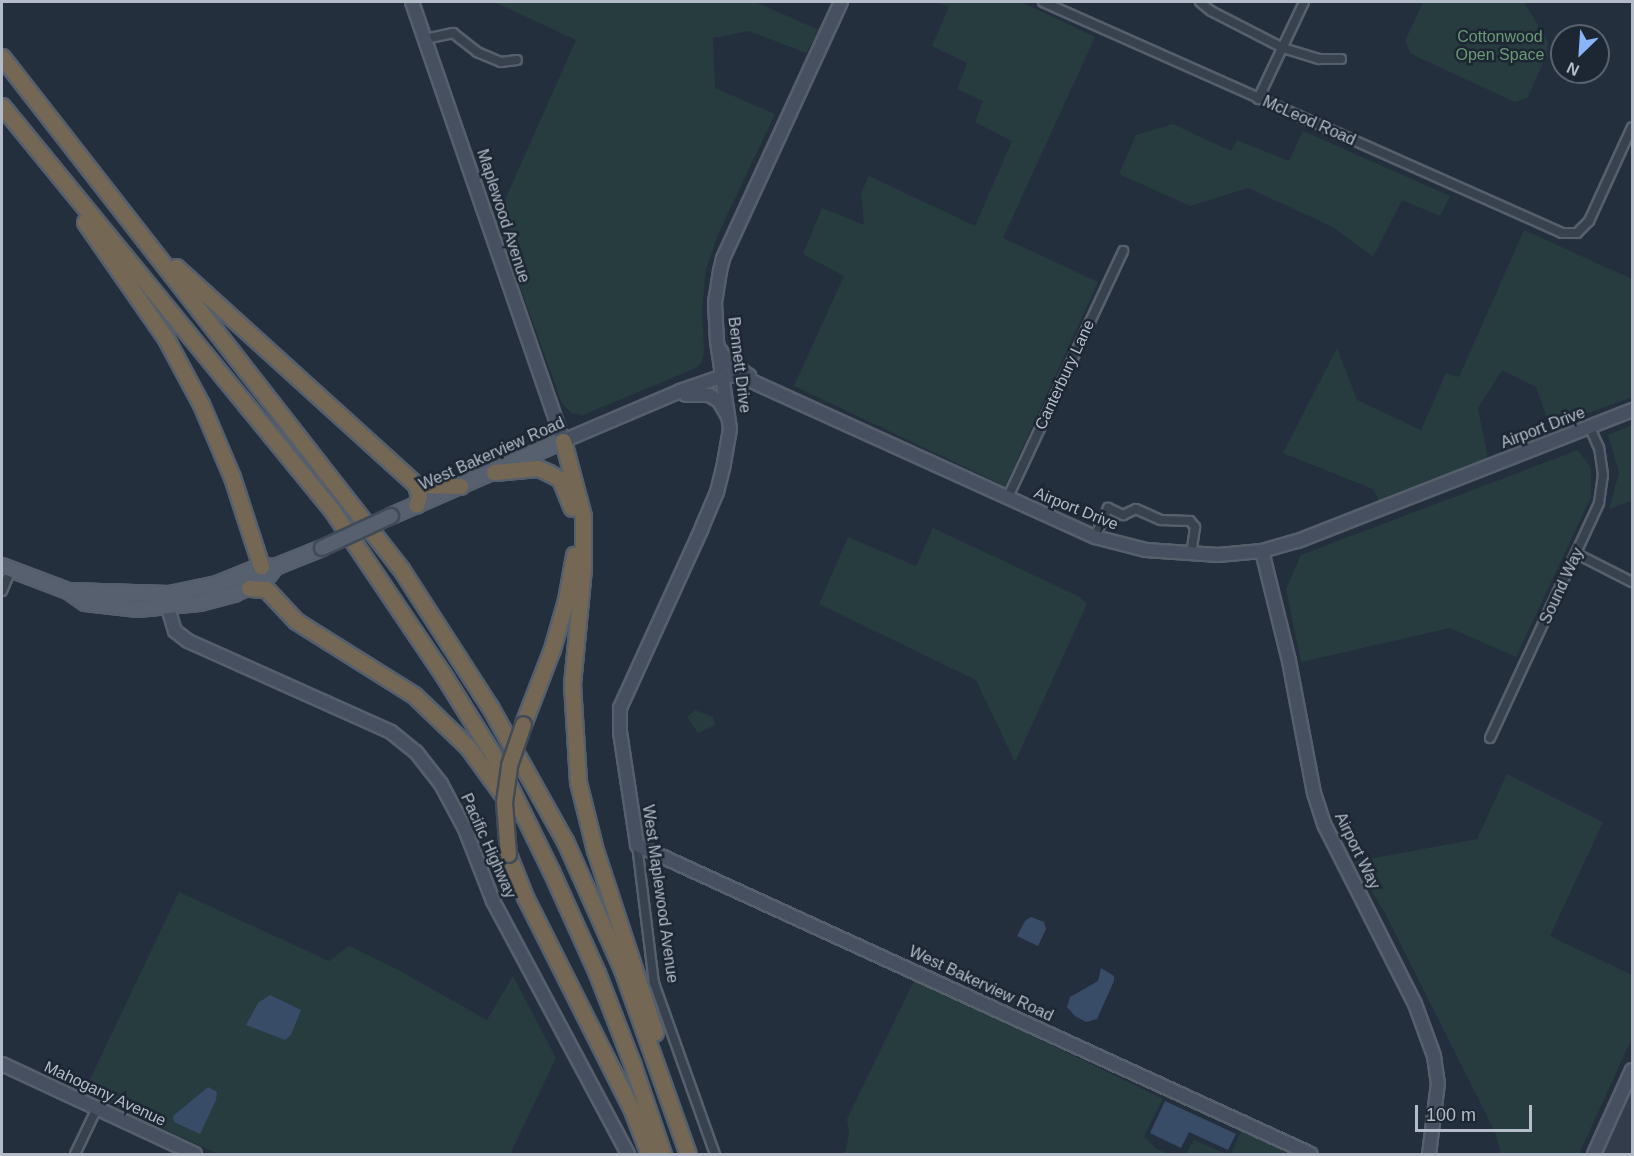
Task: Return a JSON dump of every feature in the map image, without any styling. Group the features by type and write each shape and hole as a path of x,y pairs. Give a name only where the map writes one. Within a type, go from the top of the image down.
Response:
{"highway":[{"path":"2,57 401,569 490,707 565,841 622,969 687,1151"},
{"path":"2,106 332,510 442,674 498,763 551,871 597,973 633,1066 663,1155"},
{"path":"48,115 179,271 416,485 419,496 416,505"},
{"path":"12,119 141,302 184,370 232,477 268,567"},
{"path":"563,441 575,543 566,600 552,649 509,765 504,802 508,854 525,897 627,1099 648,1155"},
{"path":"563,441 583,516 583,568 572,684 578,782 595,850 668,1075 687,1151"},
{"path":"494,472 538,468 549,472 560,479 572,508"},
{"path":"416,485 460,486"},
{"path":"249,588 266,589 296,621 414,695 438,717 486,769 551,871"}],"main road":[{"name":"West Bakerview Road","path":"68,591 169,594 217,584 322,548 563,441"},
{"name":"West Bakerview Road","path":"2,559 7,568 68,591 85,603 124,608 168,608 200,603 249,588 266,579 268,567"}],"street":[{"name":"Maplewood Avenue","path":"411,2 563,441"},
{"name":"Bennett Drive","path":"622,701 717,492 729,443 730,422 718,346 715,303 723,259 841,2"},
{"name":"McLeod Road","path":"1043,2 1562,233 1577,233 1589,221 1632,127"},
{"path":"1200,2 1211,11 1283,48 1319,60 1341,59"},
{"path":"1258,99 1304,2"},
{"path":"425,39 453,33 477,52 501,62 517,60"},
{"name":"Canterbury Lane","path":"1007,499 1123,251"},
{"path":"718,346 727,361 760,384"},
{"name":"West Bakerview Road","path":"563,441 653,401 723,376"},
{"name":"Airport Drive","path":"723,376 740,376 760,384 1007,499 1095,537 1146,550 1191,555 1262,552 1298,541 1632,410"},
{"path":"653,401 704,393 718,401 730,422"},
{"name":"Sound Way","path":"1490,738 1599,503 1603,483 1599,448 1590,428"},
{"path":"1095,537 1108,508 1124,515 1136,509 1161,520 1190,521 1195,527 1191,555"},
{"name":"Airport Way","path":"1262,552 1289,661 1314,793 1324,824 1415,1004 1434,1056 1437,1101 1429,1155"},
{"path":"1577,554 1632,582"},
{"path":"2,591 7,568"},
{"name":"Pacific Highway","path":"168,608 175,631 188,641 391,732 416,752 441,784 465,829 493,902 628,1155"},
{"name":"West Maplewood Avenue","path":"622,701 620,732 654,983 715,1155"},
{"name":"West Bakerview Road","path":"637,845 1311,1155"},
{"name":"Mahogany Avenue","path":"2,1064 195,1155"},
{"path":"1594,1155 1632,1070"},
{"path":"75,1155 97,1108"}],"shaded area":[{"path":"1632,1088 1632,1154 1602,1154"}],"green space":[{"path":"494,2 755,2 819,30 806,53 749,31 713,38 715,88 775,114 719,232 706,269 702,311 704,351 702,362 696,368 583,415 571,413 562,403 496,220 576,40"},
{"path":"937,2 1021,2 1095,37 1003,238 1098,282 1005,486 794,386 844,276 803,254 822,208 864,225 861,193 869,176 975,226 1012,141 975,122 983,101 957,89 967,63 932,46 949,7"},
{"name":"Cottonwood Open Space","path":"1423,2 1524,2 1548,41 1547,54 1528,97 1515,102 1411,54 1405,41"},
{"path":"1173,124 1231,151 1237,140 1289,161 1303,131 1450,196 1440,216 1402,200 1373,257 1333,227 1248,188 1190,206 1119,174 1136,135"},
{"path":"1524,230 1632,279 1632,397 1550,427 1536,387 1502,370 1478,408 1488,458 1379,501 1373,489 1283,453 1337,348 1357,400 1421,430 1446,373 1459,377"},
{"path":"1632,425 1632,501 1609,509 1619,473 1608,435"},
{"path":"1578,450 1591,468 1591,497 1516,657 1450,628 1301,662 1286,589 1301,555"},
{"path":"933,528 1078,596 1087,604 1015,762 976,680 819,604 848,537 916,566"},
{"path":"695,710 713,717 715,725 698,733 687,717"},
{"path":"1507,774 1603,822 1550,936 1632,975 1632,1038 1579,1154 1501,1154 1495,1132 1384,911 1353,862 1477,839"},
{"path":"179,892 329,961 349,946 400,971 487,1020 513,976 556,1058 510,1154 218,1154 84,1092"},
{"path":"915,979 1163,1099 1144,1136 1156,1149 1169,1154 845,1154 849,1134 847,1119"},
{"path":"1241,1131 1292,1154 1231,1154"},
{"path":"1194,1140 1226,1154 1186,1154"}],"water":[{"path":"1031,917 1044,922 1046,929 1038,946 1017,936 1025,921"},
{"path":"1101,968 1114,976 1114,981 1097,1019 1086,1022 1075,1016 1067,1007 1070,997 1098,981"},
{"path":"270,995 301,1010 291,1035 285,1040 246,1025 258,1003"},
{"path":"208,1087 217,1092 216,1100 200,1134 174,1122 173,1116"},
{"path":"1165,1101 1236,1134 1228,1150 1189,1132 1181,1148 1150,1133"}]}
